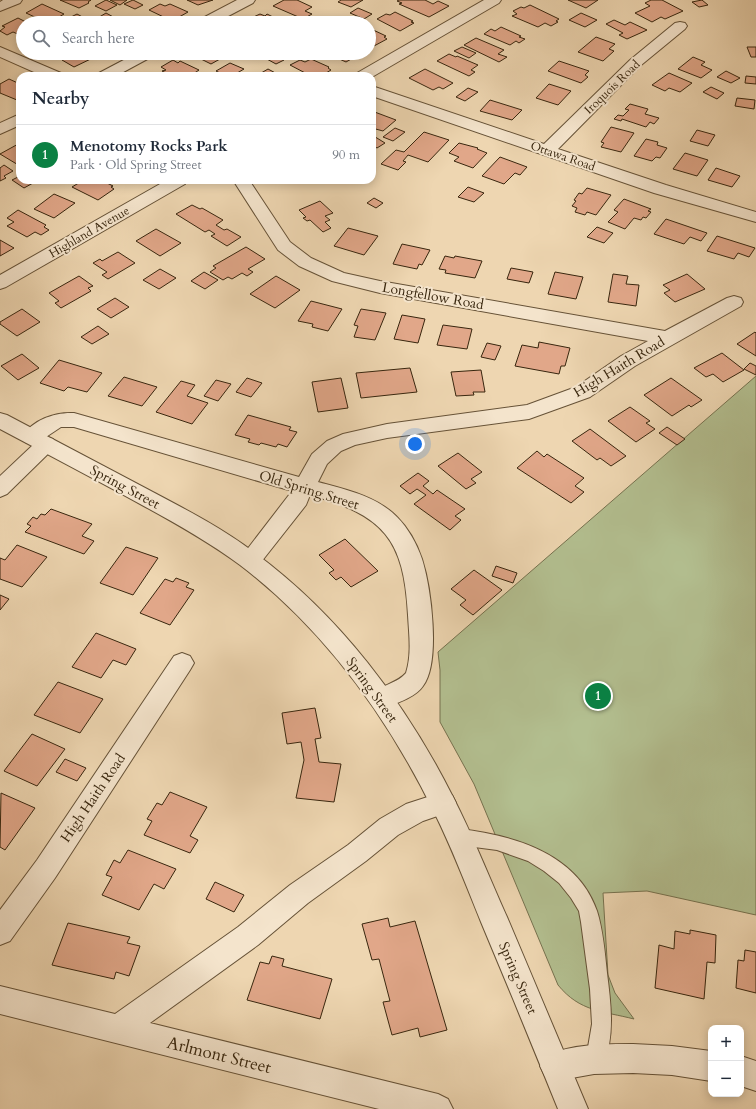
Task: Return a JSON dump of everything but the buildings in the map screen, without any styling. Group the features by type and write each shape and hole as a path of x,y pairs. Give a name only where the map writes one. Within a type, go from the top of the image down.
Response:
{"street":[{"path":"0,8 15,0"},
{"path":"217,16 248,0"},
{"path":"369,72 494,0"},
{"name":"Iroquois Road","path":"547,150 635,63 680,26"},
{"path":"0,52 16,59"},
{"path":"19,60 47,72"},
{"path":"112,72 135,60"},
{"name":"Ottawa Road","path":"376,92 660,189 756,217"},
{"path":"0,129 16,121"},
{"name":"Highland Avenue","path":"0,283 172,184"},
{"name":"Longfellow Road","path":"244,184 284,246 305,262 338,277 380,287 667,338"},
{"name":"High Haith Road","path":"250,560 285,517 323,454 334,446 350,439 387,431 529,412 583,392 628,361 734,302"},
{"name":"Spring Street","path":"0,420 175,514 250,560 286,591 322,626 354,663 381,699 419,759 443,803 459,837 573,1109"},
{"name":"Old Spring Street","path":"0,489 39,441 43,428 55,421 74,420 336,495 380,515 391,524 402,540 411,558 418,598 421,635 418,675 411,684 381,699"},
{"name":"High Haith Road","path":"0,932 46,869 182,663"},
{"path":"117,1030 248,936 299,894 357,853 389,827 415,812 443,803"},
{"name":"Arlmont Street","path":"0,1000 438,1109"},
{"path":"555,1066 596,1059 618,1058 660,1059 708,1066"},
{"path":"744,1072 756,1076"}],"lane":[{"path":"459,837 489,840 513,847 556,868 571,881 577,890 587,910 590,922 602,999 601,1034 596,1059"}],"green space":[{"path":"756,376 756,915 647,891 603,893 608,975 615,993 634,1019 602,1012 584,1006 566,994 558,985 474,784 440,722 440,670 438,652"}],"place":[{"name":"Menotomy Rocks Park","path":"598,696"}]}
